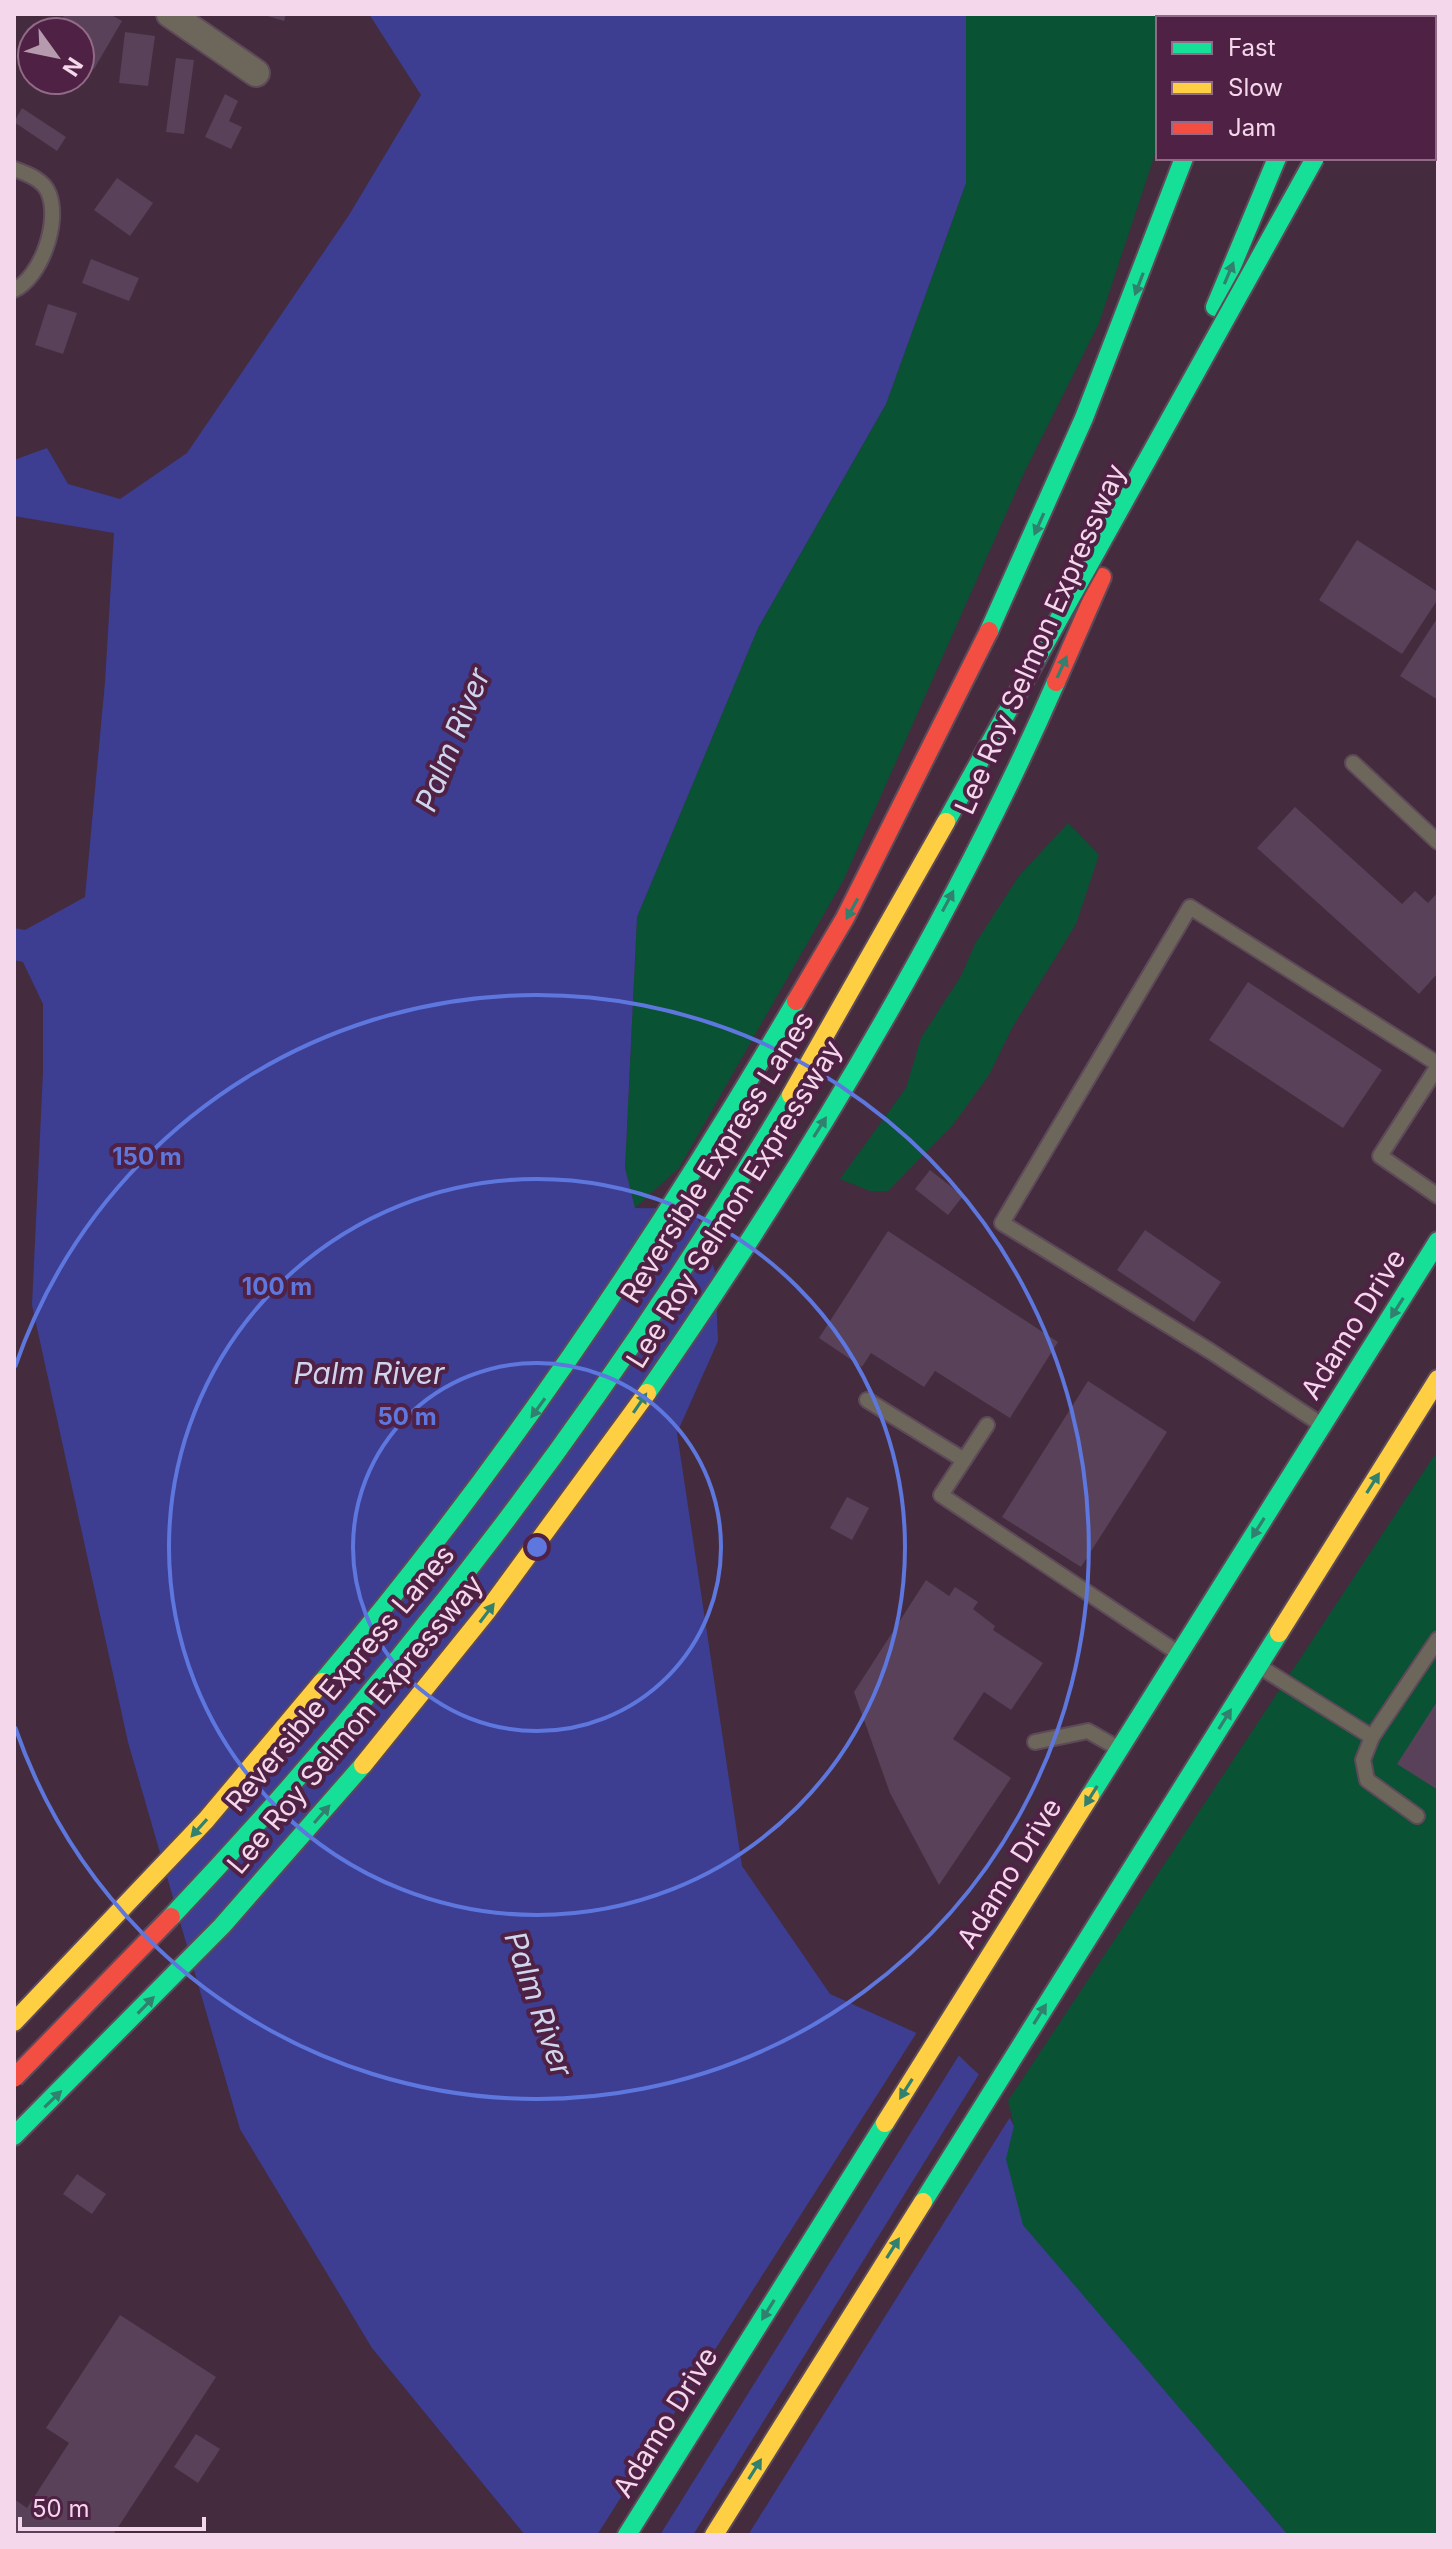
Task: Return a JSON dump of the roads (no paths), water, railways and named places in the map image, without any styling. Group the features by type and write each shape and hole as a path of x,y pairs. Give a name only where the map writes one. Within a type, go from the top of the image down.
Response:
{"main road":[{"name":"Lee Roy Selmon Expressway","path":"14,2022 234,1789 383,1612 547,1395 692,1182 796,1011 859,896 972,674 1116,345 1183,160"},
{"name":"Lee Roy Selmon Expressway","path":"14,2136 91,2061 286,1855 477,1626 613,1443 779,1193 881,1023 997,810 1125,524 1276,160"},
{"name":"Reversible Express Lanes","path":"14,2078 215,1871 400,1655 553,1456 665,1296 754,1156 855,985 1314,160"},
{"name":"Adamo Drive","path":"627,2535 1438,1241"},
{"path":"714,2535 1438,1379"}],"street":[{"path":"170,14 256,73"}],"lane":[{"path":"14,169 40,181 50,195 51,226 32,276 14,290"},
{"path":"1353,763 1438,842"},
{"path":"1323,1425 1210,1351 1002,1223 1190,907 1438,1065 1380,1156 1438,1196"},
{"path":"867,1400 964,1460"},
{"path":"987,1425 941,1495 1179,1653"},
{"path":"1417,1816 1367,1780 1363,1760 1372,1737 1438,1639"},
{"path":"1258,1666 1372,1737"},
{"path":"1035,1742 1088,1731 1119,1750"}],"water":[{"name":"Palm River","path":"369,14 966,14 966,183 886,404 758,628 637,917 625,1168 635,1208 695,1209 715,1272 718,1341 677,1433 742,1866 830,1994 952,2049 995,2090 1014,2126 1006,2159 1023,2225 1288,2535 525,2535 372,2348 240,2129 128,1742 32,1305 43,1072 43,1004 23,962 14,960 14,928 25,930 85,897 105,682 114,533 14,516 14,460 47,448 68,484 120,499 187,453 349,215 421,95"}]}
